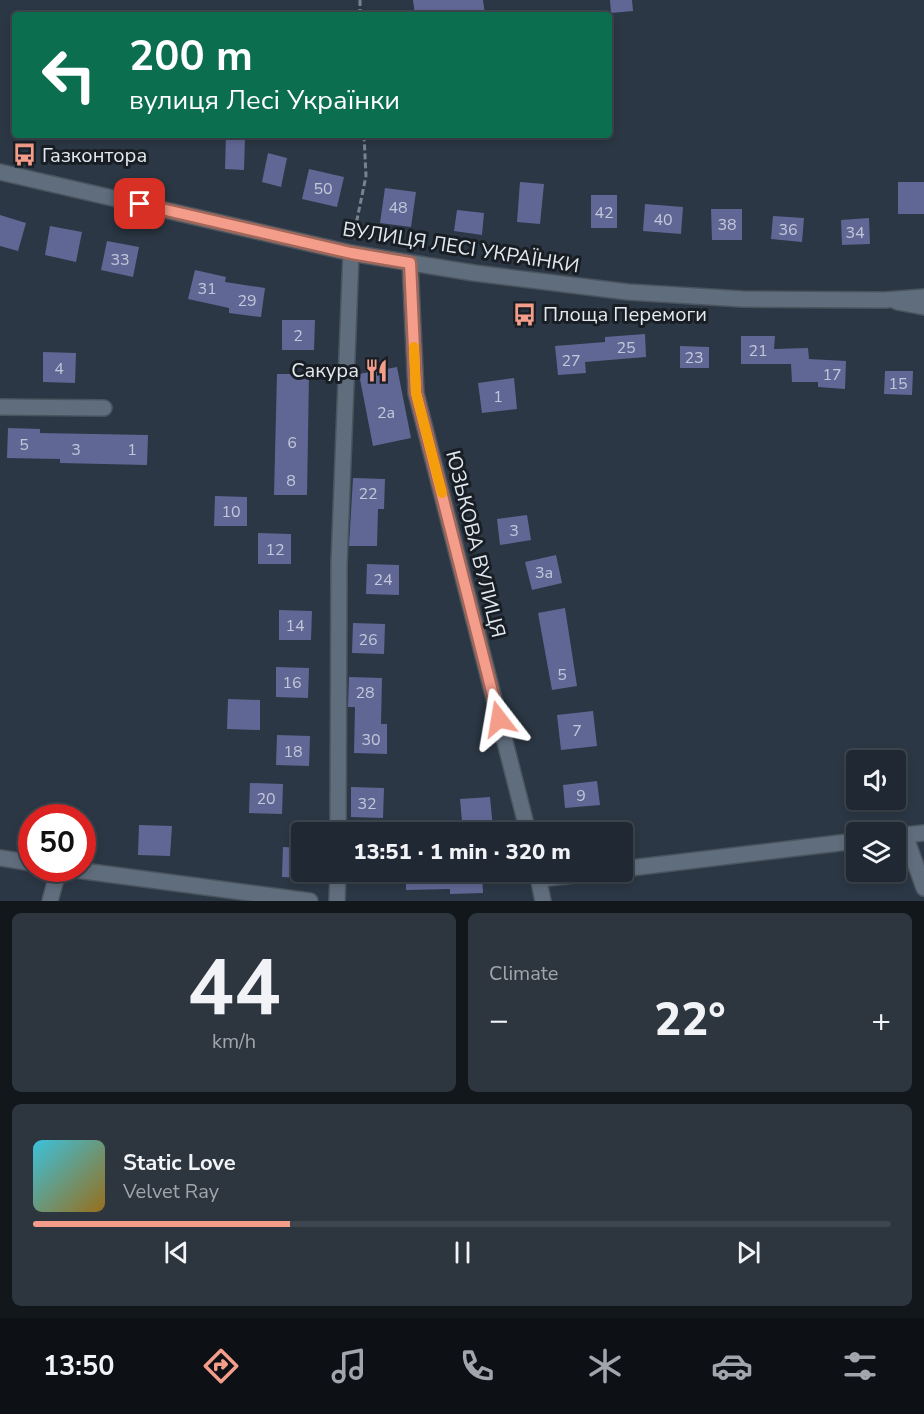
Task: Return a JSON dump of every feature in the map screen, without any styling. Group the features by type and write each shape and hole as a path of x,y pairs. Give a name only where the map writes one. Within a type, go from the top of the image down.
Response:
{"main road":[{"name":"ВУЛИЦЯ ЛЕСІ УКРАЇНКИ","path":"0,172 351,253 474,273 628,292 742,299 885,300 924,297"},
{"path":"338,822 339,564 351,253"},
{"name":"ЮЗЬКОВА ВУЛИЦЯ","path":"410,263 416,393 525,822"},
{"path":"885,300 924,307"},
{"path":"0,407 104,408"},
{"path":"906,835 924,833"},
{"path":"633,868 846,842"},
{"path":"906,849 924,888"},
{"path":"0,858 18,861"},
{"path":"96,873 310,901"},
{"path":"50,901 56,882"},
{"path":"338,882 338,901"},
{"path":"539,882 543,901"}],"path":[{"path":"351,253 366,176 364,138"}],"building":[{"path":"413,0 483,0 485,12 415,12"},
{"path":"610,0 632,0 633,11 611,12"},
{"path":"226,138 245,138 244,170 225,169"},
{"path":"268,153 287,158 281,187 262,182"},
{"path":"309,169 344,177 337,207 302,199"},
{"path":"520,182 544,184 540,224 517,222"},
{"path":"898,182 924,182 924,214 898,214"},
{"path":"385,188 416,192 411,227 380,223"},
{"path":"591,195 617,195 617,228 591,228"},
{"path":"645,204 683,207 681,234 643,231"},
{"path":"711,209 742,209 742,240 712,240"},
{"path":"457,210 484,213 482,235 454,231"},
{"path":"0,215 26,223 18,251 0,246"},
{"path":"773,216 804,218 802,242 771,239"},
{"path":"869,218 870,244 842,245 841,220"},
{"path":"50,226 82,232 76,262 45,255"},
{"path":"107,241 139,247 133,277 101,270"},
{"path":"195,270 226,277 225,282 265,288 261,317 229,313 229,308 188,299"},
{"path":"282,320 315,320 314,350 282,350"},
{"path":"645,334 646,357 585,362 586,373 558,375 555,346 605,342 605,337"},
{"path":"741,336 775,336 774,349 808,348 809,359 846,361 845,389 818,387 818,382 792,382 791,364 741,364"},
{"path":"680,346 709,347 709,368 680,368"},
{"path":"43,352 76,353 75,383 43,382"},
{"path":"397,367 411,438 373,446 359,374"},
{"path":"885,371 913,371 912,395 884,394"},
{"path":"277,374 309,374 307,495 274,495"},
{"path":"514,378 517,409 482,413 478,383"},
{"path":"8,428 40,429 40,433 148,435 147,465 60,463 60,459 7,458"},
{"path":"353,478 385,479 384,509 378,509 377,546 349,546"},
{"path":"215,496 247,497 247,526 214,526"},
{"path":"527,515 531,540 500,545 497,519"},
{"path":"258,533 291,534 291,564 258,564"},
{"path":"556,555 562,583 532,590 525,562"},
{"path":"367,564 399,565 399,595 366,594"},
{"path":"565,608 577,686 552,690 538,613"},
{"path":"279,610 312,611 311,640 279,640"},
{"path":"353,623 385,624 384,654 352,653"},
{"path":"276,667 309,668 308,698 276,697"},
{"path":"349,677 382,678 381,724 387,724 387,754 354,753 355,707 348,707"},
{"path":"228,699 260,700 260,730 227,729"},
{"path":"593,711 597,746 561,750 557,715"},
{"path":"277,735 310,736 309,766 276,765"},
{"path":"597,781 600,805 565,808 563,785"},
{"path":"250,783 283,784 282,814 249,813"},
{"path":"351,787 384,788 383,818 351,817"},
{"path":"490,797 492,822 462,822 460,799"},
{"path":"139,825 172,826 170,856 138,855"},
{"path":"283,847 291,847 291,877 282,877"},
{"path":"406,882 482,882 483,893 450,894 450,889 406,890"}],"slow traffic":[{"path":"414,347 416,393 442,493"}],"place":[{"name":"Газконтора","path":"24,155"},
{"name":"Площа Перемоги","path":"525,314"},
{"name":"Сакура","path":"377,370"}],"route":[{"path":"140,204 351,253 410,263 416,393 499,719"}]}
